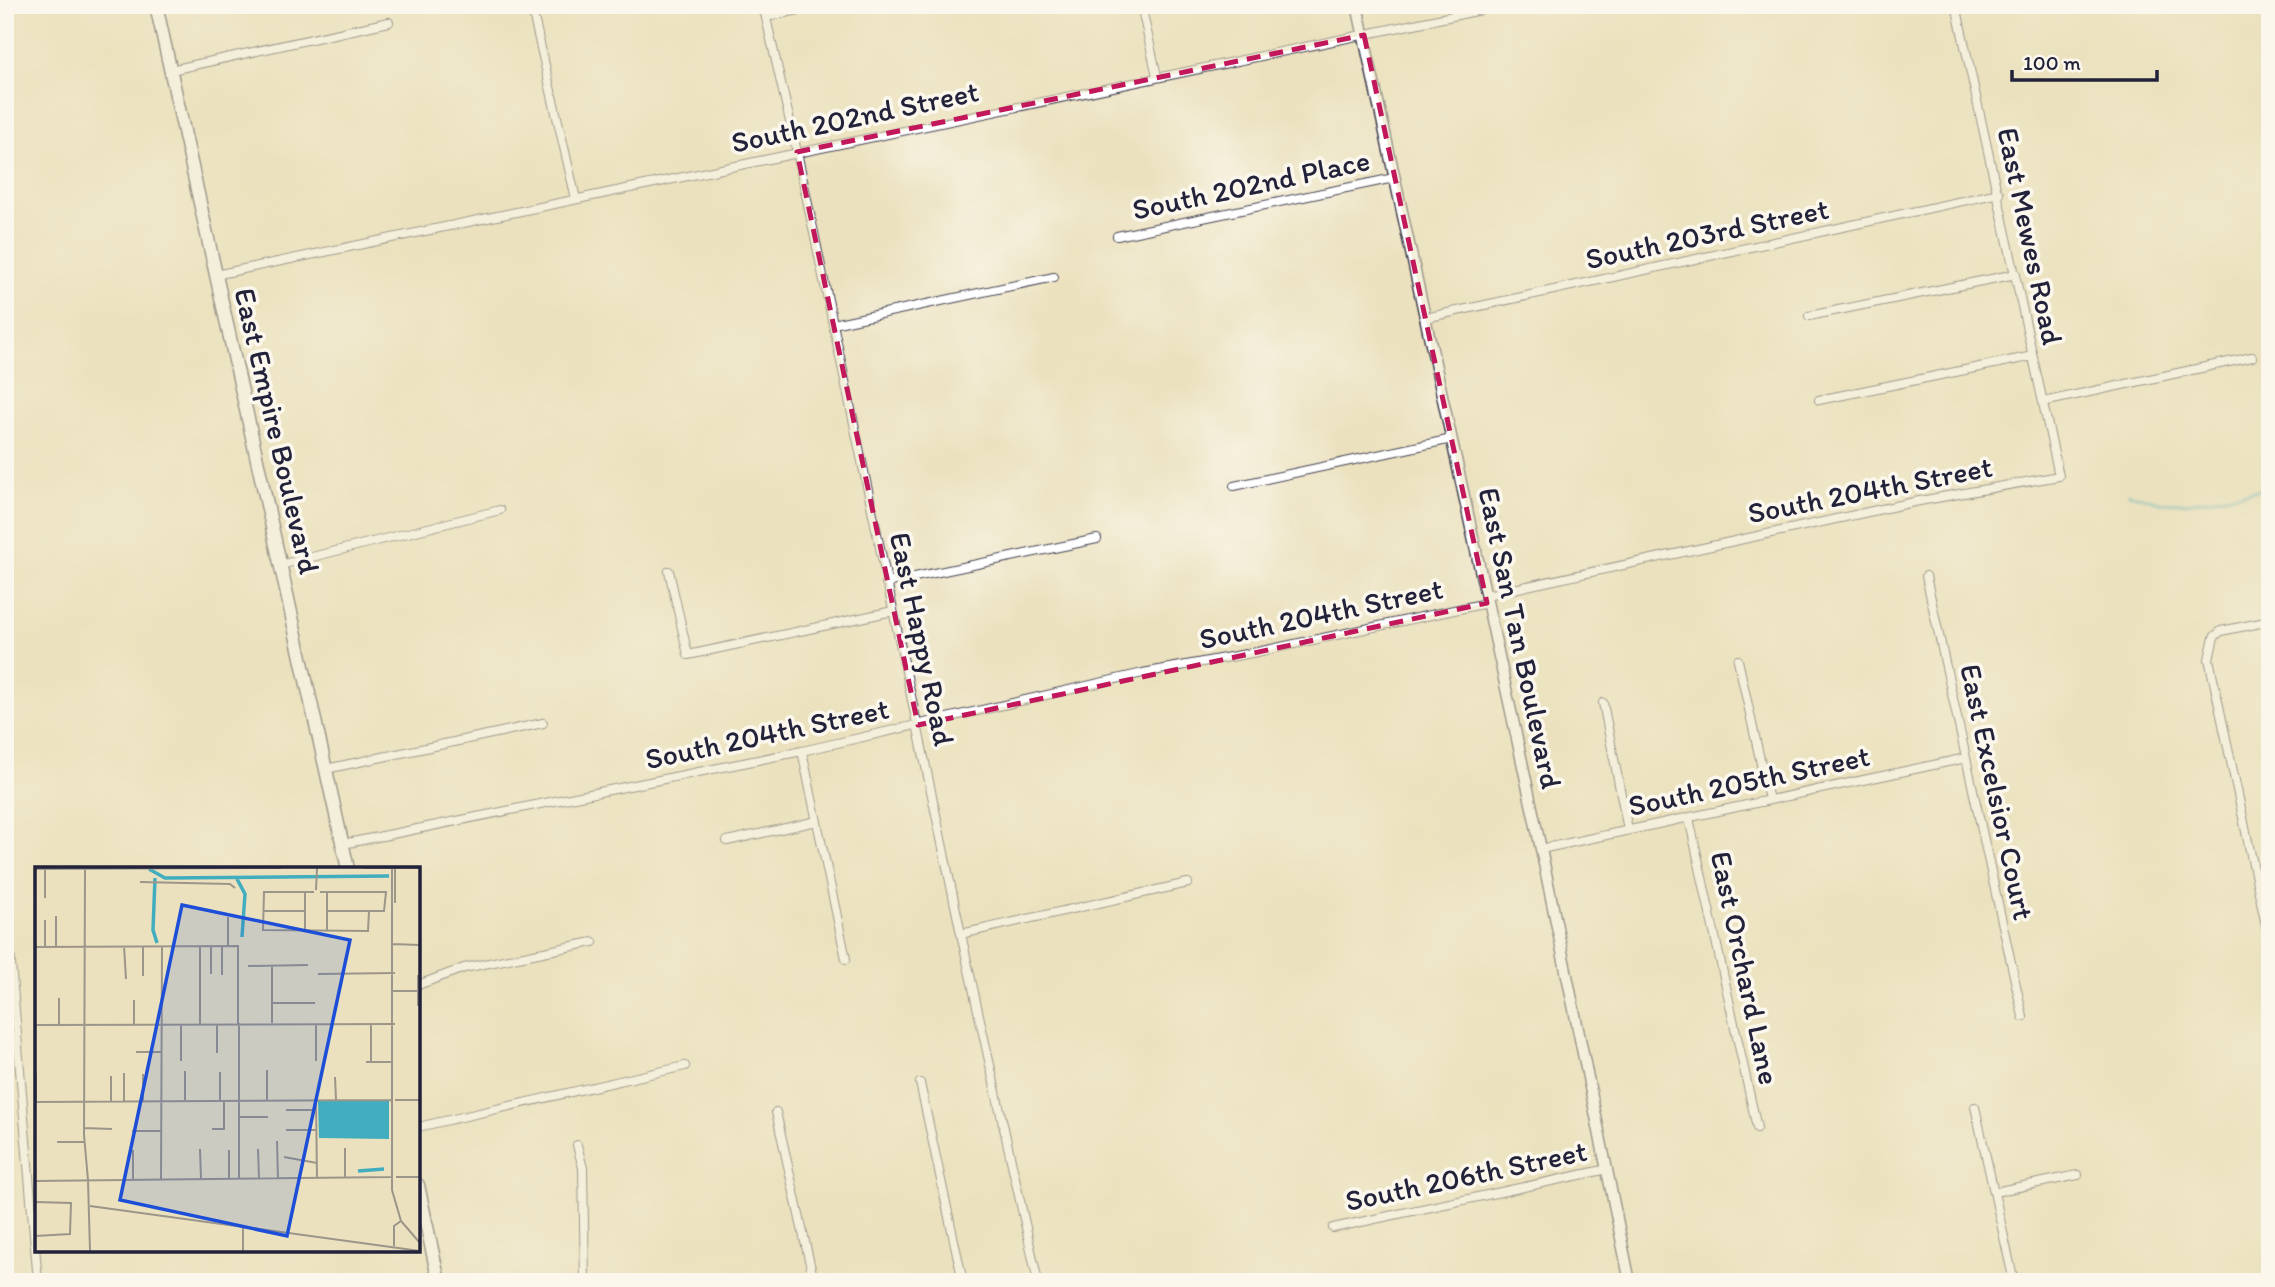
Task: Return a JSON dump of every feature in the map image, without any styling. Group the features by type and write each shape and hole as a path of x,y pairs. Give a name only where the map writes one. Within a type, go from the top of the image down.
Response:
{"main road":[{"name":"East Empire Boulevard","path":"156,5 348,867"},
{"path":"420,1194 439,1282"}],"street":[{"path":"531,5 576,199"},
{"name":"East Happy Road","path":"764,5 961,934 1038,1282"},
{"path":"766,17 821,5"},
{"path":"1141,5 1157,76"},
{"name":"East San Tan Boulevard","path":"1357,5 1541,849 1629,1282"},
{"name":"South 202nd Street","path":"215,275 1505,5"},
{"name":"East Mewes Road","path":"1956,5 2059,476"},
{"path":"171,70 389,22"},
{"name":"South 202nd Place","path":"1117,236 1394,178"},
{"name":"South 203rd Street","path":"1425,318 1999,193"},
{"path":"1809,316 2016,274"},
{"path":"833,324 1054,277"},
{"path":"1819,400 2033,356"},
{"path":"2043,402 2252,357"},
{"path":"1234,486 1452,439"},
{"name":"South 204th Street","path":"343,844 802,751 1143,673 1257,652 1901,505 2059,476"},
{"path":"280,565 500,510"},
{"path":"886,583 1097,539"},
{"path":"669,571 688,655 893,611"},
{"name":"East Excelsior Court","path":"1926,576 2023,1017"},
{"path":"2270,621 2221,631 2214,637 2209,659 2270,944"},
{"path":"1738,660 1769,800"},
{"path":"1603,704 1628,830"},
{"path":"326,769 543,723"},
{"path":"802,751 846,959"},
{"name":"South 205th Street","path":"1541,849 1966,758"},
{"name":"East Orchard Lane","path":"1689,818 1757,1128"},
{"path":"727,841 817,821"},
{"path":"961,934 1188,883"},
{"path":"5,893 35,1248"},
{"path":"420,984 464,968 593,942"},
{"path":"420,1127 685,1066"},
{"path":"920,1083 963,1282"},
{"path":"1975,1107 2014,1282"},
{"path":"776,1112 814,1282"},
{"path":"577,1145 583,1168 584,1282"},
{"name":"South 206th Street","path":"1333,1228 1608,1169"},
{"path":"1994,1192 2078,1175"},
{"path":"35,1252 38,1282"}],"highlighted area":[{"path":"1364,35 1487,603 918,725 797,152"}],"waterway":[{"path":"2128,493 2160,502 2186,503 2270,488"}]}
